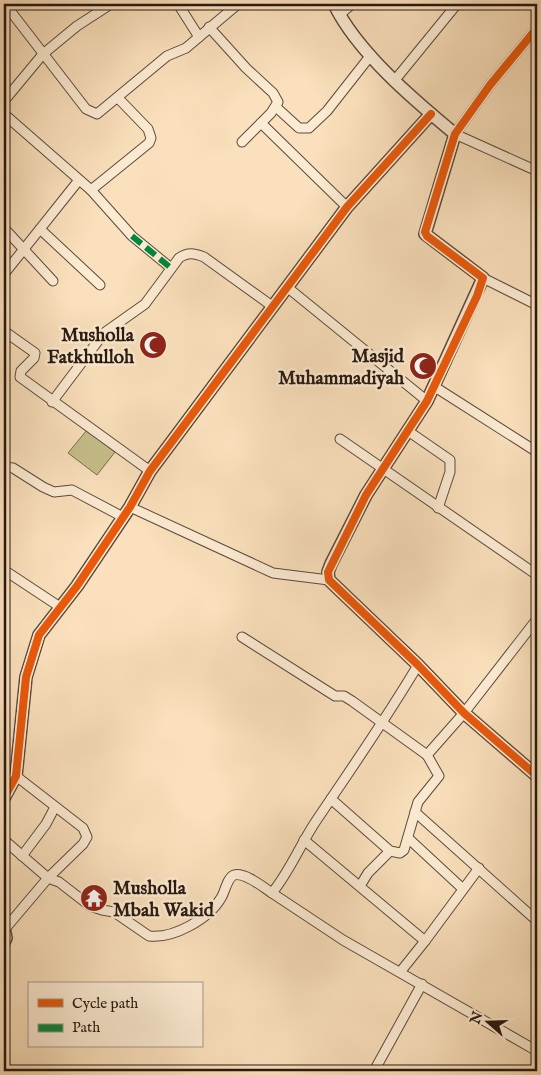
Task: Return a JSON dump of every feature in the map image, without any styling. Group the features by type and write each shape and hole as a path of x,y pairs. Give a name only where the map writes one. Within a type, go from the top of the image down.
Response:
{"street":[{"path":"4,4 86,109 97,114 167,56 186,48 238,4"},
{"path":"4,101 43,54 77,26 111,4"},
{"path":"178,4 199,37"},
{"path":"334,4 340,15 371,55 431,114 456,134 537,171"},
{"path":"340,15 352,4"},
{"path":"395,80 457,4"},
{"path":"209,27 273,93 278,102 276,107 242,142"},
{"path":"537,28 490,85 456,134 425,234 483,278 537,305"},
{"path":"276,107 299,128 309,128 327,112 371,55"},
{"path":"91,190 149,143 151,138 148,129 118,98"},
{"path":"4,114 91,190 132,236 171,268"},
{"path":"4,798 16,776 26,678 31,656 39,635 77,586 126,512 150,471 272,306 347,207 431,114"},
{"path":"261,123 347,207"},
{"path":"4,274 80,180"},
{"path":"4,228 53,281"},
{"path":"40,229 100,286"},
{"path":"52,402 104,333 145,304 179,258 185,254 196,254 272,306"},
{"path":"329,580 328,572 344,536 366,495 435,387 483,278"},
{"path":"287,288 427,401"},
{"path":"4,331 35,353 34,358 21,371 20,378 150,471"},
{"path":"435,387 537,452"},
{"path":"408,431 450,460 450,472 438,508"},
{"path":"340,439 537,575"},
{"path":"4,467 13,468 54,492 72,490 273,572 329,580 418,665 464,713 537,776"},
{"path":"4,570 60,606"},
{"path":"427,755 464,713 536,623"},
{"path":"242,637 335,696 344,696 384,722 427,755 440,776 418,802 404,850 400,853 390,851 332,799"},
{"path":"272,893 281,882 304,840 384,722 418,665"},
{"path":"4,942 4,929 87,837 83,828 16,776"},
{"path":"22,856 46,824 55,806"},
{"path":"415,812 537,921"},
{"path":"408,838 463,889"},
{"path":"4,840 48,878 59,882 90,906 114,912 145,933 156,937 189,927 208,914 220,900 230,878 241,874 343,940 537,1051"},
{"path":"304,840 425,941"},
{"path":"360,886 368,874 390,851"},
{"path":"400,971 425,941 479,868"},
{"path":"374,1071 422,984"}],"shaded area":[{"path":"87,430 115,452 97,475 68,453"}],"marked path":[{"path":"132,236 171,268"}],"cycle path":[{"path":"537,28 490,85 455,134 425,232 427,236 483,278 477,296 427,401 366,495 328,572 329,580 418,665 464,713 537,776"},
{"path":"4,798 16,776 26,677 39,635 77,586 130,507 150,471 347,207 431,114"}],"place":[{"name":"Musholla Fatkhulloh","path":"153,345"},
{"name":"Masjid Muhammadiyah","path":"423,366"},
{"name":"Musholla Mbah Wakid","path":"94,898"}]}
